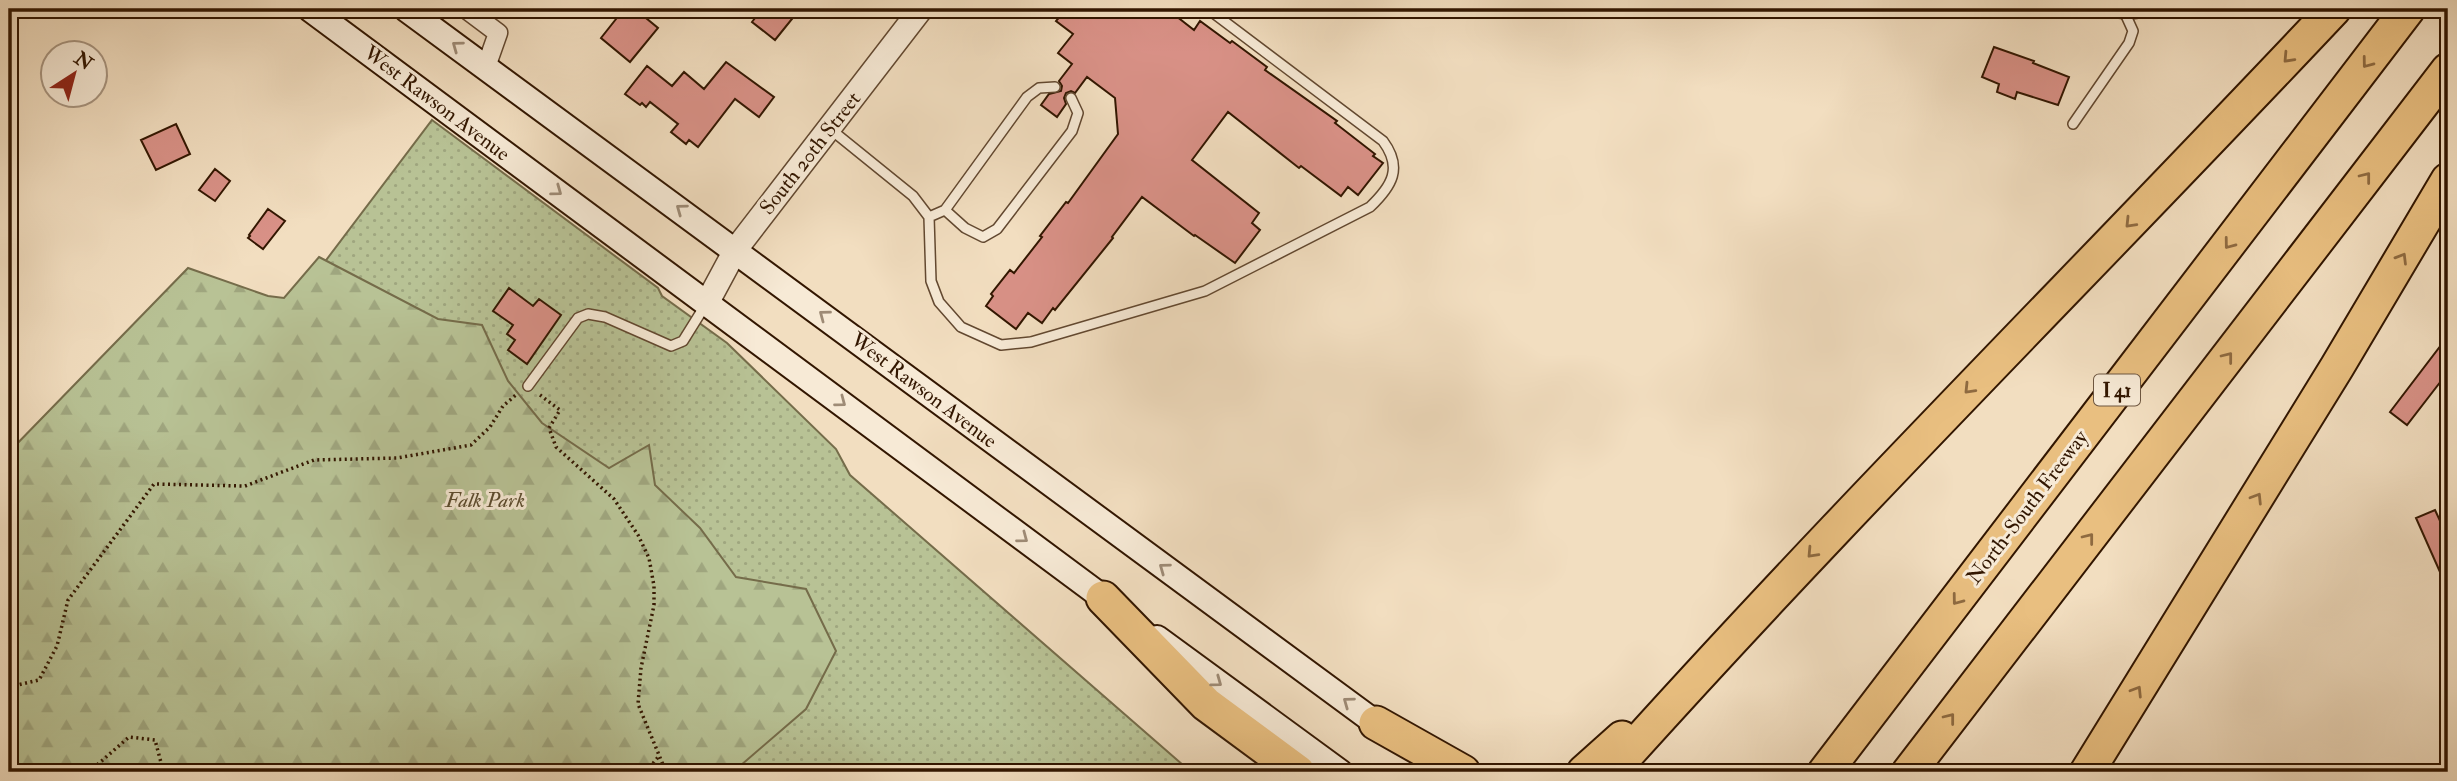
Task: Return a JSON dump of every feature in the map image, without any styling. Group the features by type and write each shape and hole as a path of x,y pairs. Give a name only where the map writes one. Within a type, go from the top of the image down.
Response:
{"highway":[{"path":"1611,772 1832,532 2334,9"},
{"name":"North-South Freeway","path":"1825,772 2408,9"},
{"path":"1909,772 2448,70"},
{"path":"2088,772 2337,367 2448,180"},
{"path":"1103,598 1206,704 1297,772"},
{"path":"1584,772 1648,712 1699,674"},
{"path":"1376,723 1464,772"}],"main road":[{"name":"West Rawson Avenue","path":"310,9 1340,772"},
{"name":"West Rawson Avenue","path":"406,9 736,249 1442,772"}],"street":[{"path":"466,9 498,33 486,67"},
{"name":"South 20th Street","path":"707,303 736,249 920,9"},
{"path":"2123,9 2135,9"}],"lane":[{"path":"829,128 913,196 929,217 930,281 939,302 961,327 1001,345 1031,342 1205,291 1370,207 1386,192 1394,173 1392,153 1383,141 1208,9"},
{"path":"2073,124 2129,43 2133,31 2123,9"},
{"path":"929,217 945,210 1027,97 1039,88 1055,87"},
{"path":"945,210 964,228 984,237 997,229 1072,131 1078,113 1071,98"},
{"path":"528,386 578,318 587,314 605,317 671,346 683,341 707,303"}],"path":[{"path":"9,687 39,680 57,646 68,600 154,484 245,486 314,460 397,458 471,444 490,427 503,406 528,386 560,410 549,428 556,447 614,499 638,535 649,558 654,605 641,668 638,704 666,772"},
{"path":"89,772 129,737 155,740 163,769 167,772"},
{"path":"646,772 659,756"}],"green space":[{"name":"Falk Park","path":"432,120 658,288 662,296 727,343 836,449 850,475 1191,772 9,772 9,497 98,562"},
{"name":"Falk Park","path":"319,257 438,319 482,325 508,381 542,423 609,468 649,445 655,485 700,528 736,577 806,589 836,651 806,709 733,772 9,772 9,452 188,268 268,296 284,298"}],"building":[{"path":"624,9 635,9 658,28 630,62 601,38"},
{"path":"762,9 800,9 775,40 752,22"},
{"path":"1066,9 1076,9 1085,16 1091,9 1115,9 1126,17 1132,9 1167,9 1194,30 1200,21 1230,43 1232,41 1267,67 1265,70 1337,121 1335,123 1383,163 1358,195 1348,187 1341,196 1301,166 1299,168 1228,112 1192,160 1259,213 1252,223 1260,230 1235,263 1142,197 1055,310 1053,308 1042,323 1028,313 1016,329 986,306 993,296 991,294 1010,270 1014,273 1118,134 1115,98 1087,77 1075,93 1066,93 1066,104 1057,117 1041,105 1049,94 1061,91 1059,81 1072,64 1058,53 1073,34 1056,21"},
{"path":"1994,47 2069,77 2058,105 2017,92 2015,99 1997,92 1999,84 1982,77"},
{"path":"726,62 774,97 759,117 735,99 698,147 689,140 686,144 671,132 678,124 650,102 646,107 625,94 647,66 672,86 684,72 704,89"},
{"path":"176,124 190,154 156,170 141,140"},
{"path":"215,169 230,181 215,201 199,190"},
{"path":"268,209 285,221 263,249 248,238"},
{"path":"509,288 533,306 539,299 561,315 527,364 508,350 515,340 507,334 513,325 493,311"},
{"path":"2448,336 2448,372 2407,425 2390,412"},
{"path":"2435,510 2448,538 2448,590 2416,518"}]}
